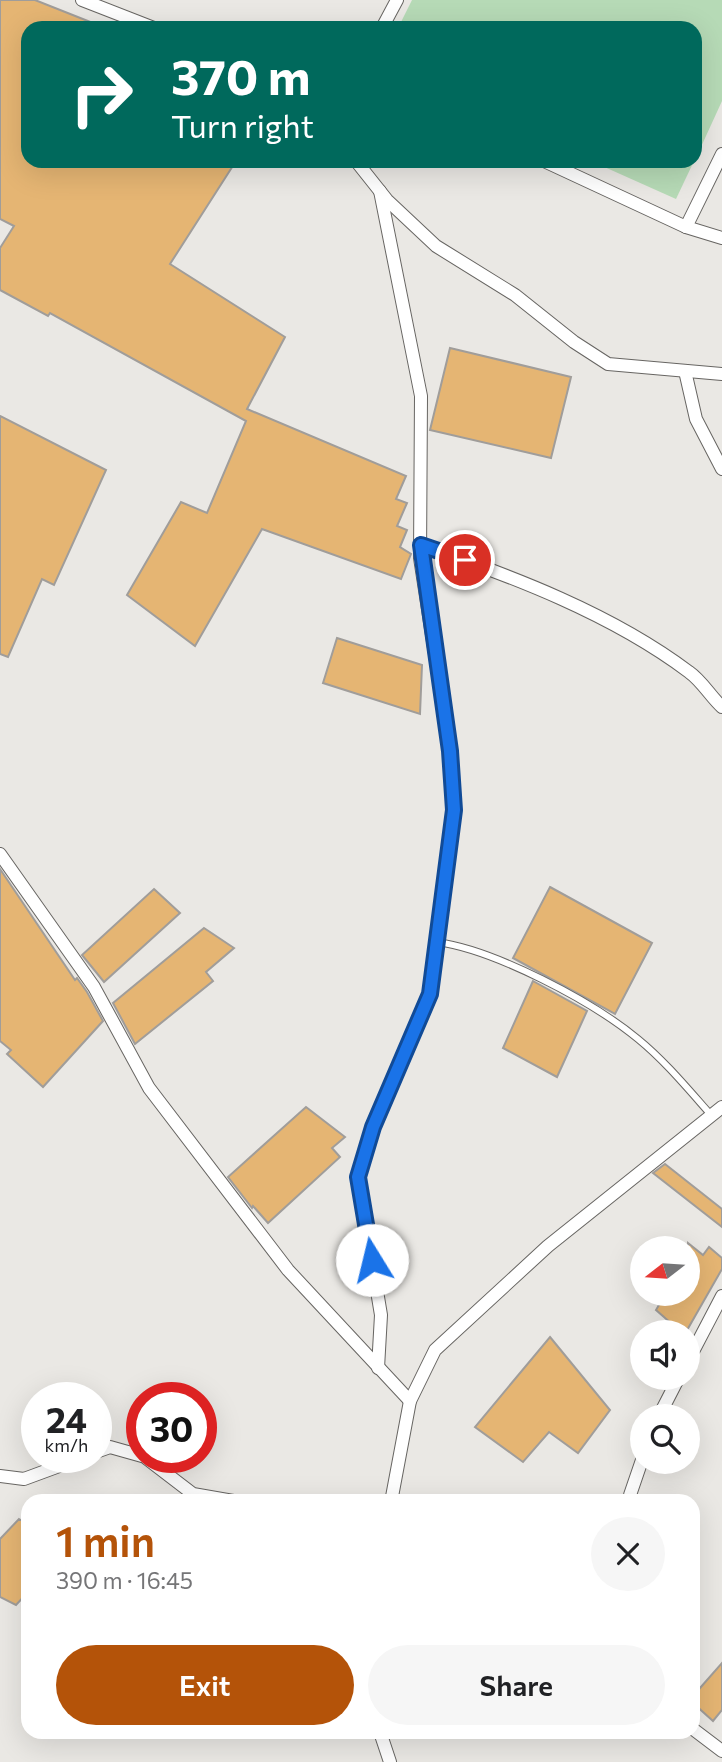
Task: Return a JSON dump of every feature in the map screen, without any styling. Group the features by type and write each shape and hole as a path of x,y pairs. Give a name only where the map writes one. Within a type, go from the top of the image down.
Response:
{"street":[{"path":"82,0 136,21"},
{"path":"386,21 397,0"},
{"path":"686,228 722,155"},
{"path":"363,168 380,191 436,246 515,295 574,342 608,364 722,374"},
{"path":"559,168 686,228 722,237"},
{"path":"378,1368 381,1315 358,1177 373,1127 430,994 454,810 450,751 421,545 422,396 380,191"},
{"path":"685,371 696,419 722,469"},
{"path":"421,545 509,575 648,643 692,674 722,707"},
{"path":"0,854 94,987 149,1088 288,1270 411,1401"},
{"path":"393,1494 411,1401 435,1350 548,1246 717,1112"},
{"path":"700,1338 722,1296"},
{"path":"0,1476 24,1479 40,1473"},
{"path":"166,1473 194,1494"},
{"path":"630,1494 637,1474"},
{"path":"700,1734 722,1751"},
{"path":"382,1739 390,1762"}],"lane":[{"path":"437,942 488,954 609,1018 656,1054 717,1112"}],"green space":[{"path":"412,0 722,0 722,101 702,145 702,21 402,21"},
{"path":"607,168 691,168 676,199"}],"building":[{"path":"0,0 35,0 88,21 21,21 21,168 232,168 170,264 285,337 247,409 406,476 396,499 407,503 397,526 407,530 400,547 411,554 401,579 262,529 195,646 127,595 181,502 207,513 246,421 50,313 48,316 0,290 0,248 14,226 0,219"},
{"path":"450,348 571,377 551,458 430,430"},
{"path":"0,416 106,470 54,585 42,579 8,657 0,654"},
{"path":"337,638 422,665 420,714 323,683"},
{"path":"0,869 75,980 77,978 87,992 103,1021 43,1087 7,1054 11,1050 0,1041"},
{"path":"550,887 652,943 615,1014 513,958"},
{"path":"154,889 180,913 104,982 82,955"},
{"path":"204,928 234,948 206,972 213,981 135,1044 113,1003"},
{"path":"533,981 587,1011 557,1077 503,1048"},
{"path":"306,1107 345,1137 332,1148 340,1157 268,1223 253,1206 252,1208 228,1177"},
{"path":"665,1164 722,1209 722,1227 653,1173"},
{"path":"709,1247 722,1258 722,1269 693,1320 667,1320 656,1310 658,1306 700,1306 700,1253 703,1255"},
{"path":"550,1337 610,1410 578,1453 549,1432 523,1462 475,1427"},
{"path":"19,1519 21,1520 21,1600 16,1605 0,1597 0,1539"},
{"path":"722,1663 722,1710 713,1721 700,1709 700,1688"}],"route":[{"path":"372,1260 358,1177 373,1127 430,994 454,810 450,751 421,545 465,560"}]}
